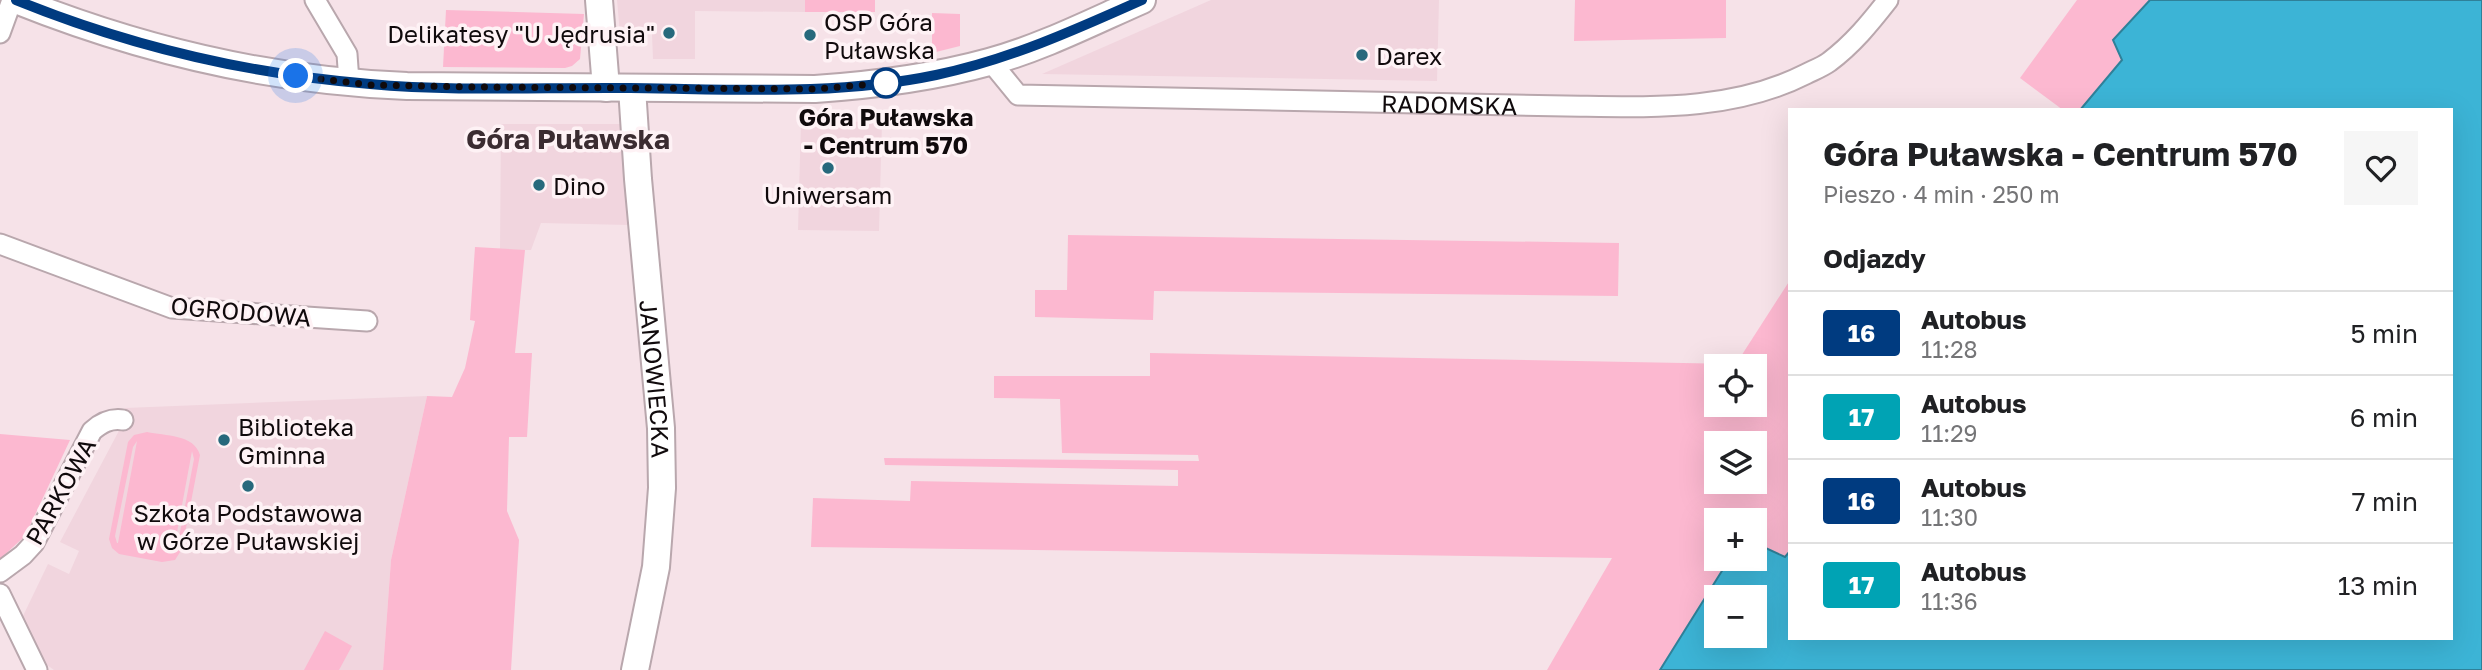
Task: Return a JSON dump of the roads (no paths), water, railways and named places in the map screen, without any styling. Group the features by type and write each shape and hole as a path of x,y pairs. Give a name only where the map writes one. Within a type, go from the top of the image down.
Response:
{"main road":[{"path":"14,0 160,49 258,71 349,82 407,86 815,89 879,85 991,62 1142,0"},
{"name":"JANOWIECKA","path":"599,0 638,179 661,428 662,488 656,567 635,670"}],"street":[{"path":"0,33 14,0"},
{"path":"315,0 347,54 349,82"},
{"name":"RADOMSKA","path":"991,62 1018,95 1655,107 1717,103 1770,90 1828,63 1864,32 1888,0"},
{"name":"OGRODOWA","path":"0,244 172,308 367,321"},
{"name":"PARKOWA","path":"0,572 34,543 92,431 101,424 116,419 123,420"},
{"path":"0,594 37,670"}],"water":[{"path":"2150,0 2482,0 2482,670 1660,670 1704,600 1704,648 1767,648 1767,585 1713,585 1722,571 1767,571 1767,549 1785,557 1788,553 1788,640 2453,640 2453,108 2082,108 2122,60 2113,40"}],"place":[{"name":"Delikatesy \"U Jędrusia\"","path":"669,33"},
{"name":"OSP Góra Puławska","path":"810,35"},
{"name":"Darex","path":"1362,55"},
{"name":"Góra Puławska - Centrum 570","path":"886,83"},
{"name":"Uniwersam","path":"828,168"},
{"name":"Dino","path":"539,185"},
{"name":"Biblioteka Gminna","path":"224,440"},
{"name":"Szkoła Podstawowa w Górze Puławskiej","path":"248,486"}],"district":[{"name":"Góra Puławska","path":"568,138"}]}
